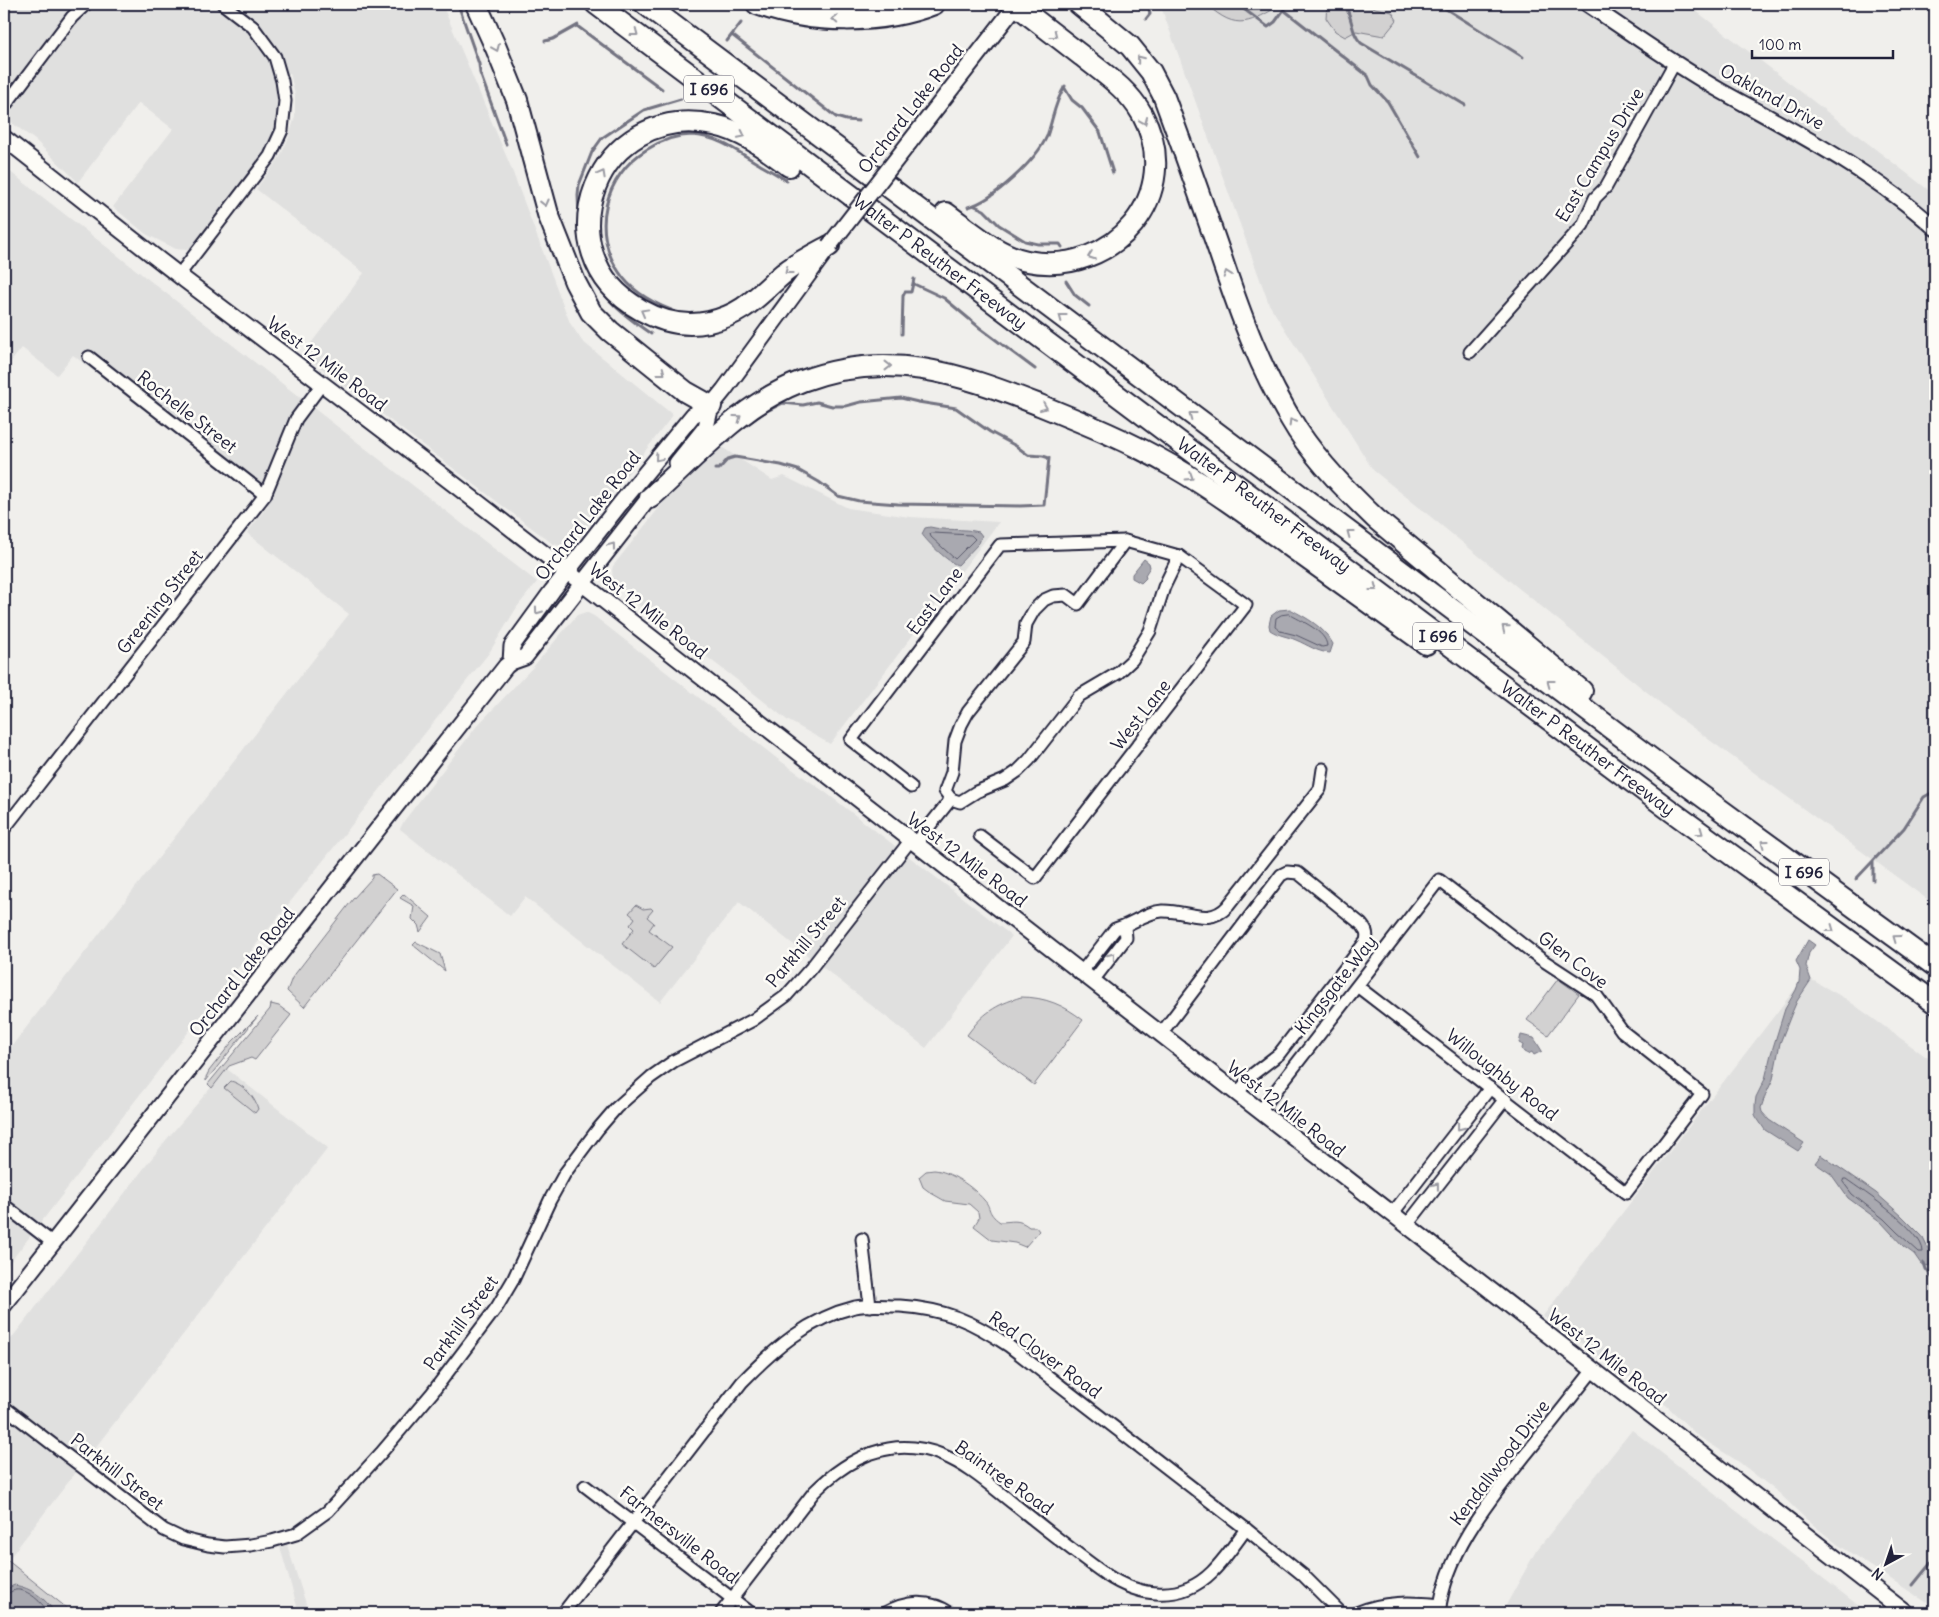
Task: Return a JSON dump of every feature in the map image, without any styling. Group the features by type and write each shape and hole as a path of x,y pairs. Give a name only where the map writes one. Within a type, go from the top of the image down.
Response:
{"highway":[{"path":"476,4 517,100 548,214 575,282 591,312 640,356 686,392 711,406"},
{"name":"Walter P Reuther Freeway","path":"596,4 1667,808 1935,1003"},
{"name":"Walter P Reuther Freeway","path":"645,4 1673,776 1935,966"},
{"path":"666,4 997,249 1012,256 1041,263 1076,260 1099,252 1113,243 1138,218 1151,187 1154,163 1151,138 1142,114 1124,90 1016,4"},
{"path":"757,4 810,17 852,20 916,11 934,4"},
{"path":"1079,4 1130,46 1164,97 1243,321 1259,360 1299,433 1349,493 1376,519 1612,714 1673,776"},
{"path":"829,246 784,274 749,305 732,315 709,322 682,325 654,318 627,302 605,280 591,249 588,213 593,190 602,171 617,152 633,138 666,124 690,121 715,125 740,133 792,168 1040,354 1160,428"},
{"path":"650,498 726,426 761,401 803,381 832,372 870,366 911,367 963,377 1096,428 1141,449 1181,471 1237,508 1505,701 1667,808"}],"main road":[{"name":"Orchard Lake Road","path":"4,1305 511,662 526,657 706,427 711,406 829,246 1016,4"},
{"name":"West 12 Mile Road","path":"4,138 179,275 567,572 912,843 1030,932 1086,978 1906,1613"},
{"name":"Orchard Lake Road","path":"511,662 512,646 567,572 693,415 711,406"}],"street":[{"path":"4,107 72,17 86,4"},
{"path":"179,275 270,156 282,130 285,101 282,81 275,57 253,27 223,4"},
{"name":"Oakland Drive","path":"1587,4 1719,90 1834,154 1903,201 1935,228"},
{"name":"East Campus Drive","path":"1470,352 1583,225 1594,198 1606,187 1675,62"},
{"name":"Rochelle Street","path":"89,357 264,495"},
{"name":"Greening Street","path":"4,829 264,495 296,419 322,384"},
{"path":"1126,541 1078,604 1066,596 1053,596 1044,600 1034,610 1026,624 1024,642 968,712 960,725 952,772 945,791 951,799 960,802 976,792 1005,780 1018,771 1029,760 1079,696 1118,673 1132,660 1150,631 1164,587 1179,556"},
{"name":"East Lane","path":"911,787 851,740 1000,544 1126,541 1152,548"},
{"name":"West Lane","path":"980,836 1035,878 1246,606 1179,556 1152,548"},
{"path":"1086,978 1115,929 1125,928 1149,914 1160,912 1172,911 1206,917 1220,914 1320,790 1323,769"},
{"name":"Parkhill Street","path":"4,1407 164,1530 183,1539 225,1547 272,1542 296,1534 328,1511 376,1459 432,1393 497,1307 513,1280 550,1200 565,1173 616,1108 651,1077 674,1061 753,1020 786,996 912,843 951,799"},
{"path":"1160,1035 1281,876 1287,872 1298,873 1361,924 1367,930 1368,936 1279,1054 1253,1074 1237,1094"},
{"name":"Kingsgate Way","path":"1260,1111 1439,880"},
{"name":"Glen Cove","path":"1439,880 1541,958 1596,995 1622,1031 1702,1094 1626,1192"},
{"name":"Willoughby Road","path":"1357,986 1626,1192"},
{"path":"1392,1214 1490,1088"},
{"path":"1407,1225 1504,1099"},
{"path":"4,1205 53,1243"},
{"path":"862,1239 870,1306"},
{"name":"Red Clover Road","path":"563,1613 742,1382 761,1362 806,1327 830,1315 856,1307 870,1306 923,1308 945,1312 969,1322 1009,1346 1246,1529 1302,1575 1341,1613"},
{"name":"Kendallwood Drive","path":"1440,1609 1448,1578 1459,1550 1474,1524 1495,1494 1593,1370"},
{"name":"Baintree Road","path":"721,1613 814,1492 828,1478 847,1464 868,1454 889,1449 906,1447 928,1450 943,1455 986,1482 1105,1574 1120,1584 1150,1594 1166,1594 1184,1590 1197,1584 1219,1565 1246,1529"},
{"name":"Farmersville Road","path":"585,1486 751,1613"},
{"path":"1356,1613 1374,1606 1414,1602 1440,1609"},
{"path":"884,1613 912,1603 925,1603 950,1613"}],"shaded area":[{"path":"4,4 442,4 510,165 570,323 582,341 673,415 576,540 562,546 553,544 303,354 364,273 256,189 280,157 289,137 295,116 295,95 290,73 277,80 278,120 271,140 259,160 193,246 187,250 176,249 146,234 113,207 173,129 139,103 78,182 35,140 4,117"},
{"path":"1160,4 1687,4 1935,195 1935,905 1674,714 1373,470 1269,304"},
{"path":"1206,4 1283,4 1262,16 1244,22 1227,19"},
{"path":"1327,4 1368,4 1375,8 1392,12 1397,20 1384,36 1356,31 1345,37 1335,31 1326,18"},
{"path":"4,167 537,582 517,607 489,653 255,946 4,1270 4,1056 349,614 247,533 268,505 73,355 57,375 22,348 4,370"},
{"path":"714,442 772,480 784,476 848,508 910,517 999,522 830,744 787,720 639,605 613,580 613,566 693,465"},
{"path":"586,612 594,616 779,760 825,792 1012,936 926,1048 739,902 660,1002 525,897 510,916 400,829 404,821 476,727 533,667 577,615"},
{"path":"377,874 397,889 304,1007 287,991 292,978 353,899 372,878 372,875"},
{"path":"404,894 431,917 420,932 418,925 412,919 414,906 400,898"},
{"path":"636,905 643,909 651,908 653,910 647,917 654,923 649,930 672,947 654,969 622,944 634,929 630,925 635,918 629,913"},
{"path":"416,942 440,954 445,971 413,945"},
{"path":"1805,976 1846,999 1935,1063 1935,1608 1837,1544 1806,1519 1780,1494 1739,1462 1698,1436 1667,1406 1635,1381 1543,1316"},
{"path":"1558,979 1579,994 1548,1035 1527,1020"},
{"path":"1021,997 1046,1000 1069,1010 1083,1020 1034,1085 967,1035 984,1015 1004,1003"},
{"path":"271,1004 279,1006 291,1015 255,1060 251,1058 229,1066 212,1088 208,1084 270,1009"},
{"path":"258,1016 206,1081 209,1071 232,1042"},
{"path":"227,1069 328,1148 4,1565 4,1348 166,1140"},
{"path":"231,1081 244,1088 251,1096 258,1109 255,1113 224,1088"},
{"path":"934,1170 947,1173 961,1180 974,1190 1000,1222 1018,1221 1029,1227 1036,1227 1039,1231 1025,1247 1015,1243 992,1240 974,1226 979,1218 978,1212 969,1204 945,1201 923,1187 919,1177 926,1171"},
{"path":"1632,1430 1868,1613 1506,1613 1505,1607 1536,1551"},
{"path":"287,1545 309,1613 299,1613 280,1547"},
{"path":"7,1560 73,1613 4,1613 4,1565"}],"water":[{"path":"925,528 979,532 982,536 979,543 958,565 944,557 924,537 922,534"},
{"path":"1144,559 1149,563 1150,567 1145,575 1146,578 1141,583 1132,578 1132,574"},
{"path":"1290,609 1309,620 1325,633 1333,644 1330,653 1317,650 1270,630 1271,616 1279,610"},
{"path":"1808,940 1815,945 1809,953 1806,966 1811,980 1797,1001 1780,1043 1773,1079 1761,1108 1769,1120 1804,1143 1798,1151 1765,1130 1755,1115 1755,1105 1756,1097 1765,1079 1785,1009 1799,982 1800,970 1796,961"},
{"path":"1521,1035 1534,1038 1542,1051 1534,1055 1532,1052 1528,1054 1524,1052 1522,1049 1523,1045 1519,1043"},
{"path":"1821,1155 1876,1193 1922,1236 1932,1257 1929,1266 1921,1264 1914,1254 1903,1246 1881,1222 1848,1198 1831,1174 1815,1163"},
{"path":"14,1585 38,1595 55,1613 4,1613 4,1591"}],"waterway":[{"path":"458,4 479,64 480,73 506,144"},
{"path":"1146,19 1150,14 1148,4"},
{"path":"1237,4 1268,27 1275,22 1288,4"},
{"path":"1344,4 1357,39 1361,43 1465,105"},
{"path":"1438,4 1523,57"},
{"path":"1284,10 1368,76 1372,85 1388,102 1420,157"},
{"path":"727,41 741,23"},
{"path":"545,41 553,39 578,25"},
{"path":"577,26 662,89"},
{"path":"732,35 836,117 859,121"},
{"path":"968,207 989,197 1001,188 1034,156 1047,136 1056,104 1065,86"},
{"path":"1064,87 1072,100 1082,108 1100,132 1113,173"},
{"path":"579,219 579,185 592,152 602,138 644,110 681,99"},
{"path":"671,310 649,299 629,285 610,256 604,222 606,205 620,174 632,161 651,147 669,139 692,135 718,141 787,181"},
{"path":"975,206 984,210 999,225 1025,241 1038,244 1060,244 1062,247"},
{"path":"579,226 582,244"},
{"path":"590,269 595,280 608,298 624,314 651,334"},
{"path":"902,334 903,296 905,292 911,292 914,279"},
{"path":"1066,281 1075,295 1089,306"},
{"path":"914,284 944,298 980,328 1035,369"},
{"path":"715,469 719,469 728,459 735,457 781,465 798,470 838,496 859,501 898,504 1044,505 1049,458 1028,455 990,432 956,408 901,398 861,402 846,406 832,406 817,402 803,405 783,403 763,413 737,432"},
{"path":"1856,879 1904,828 1924,797 1935,791"},
{"path":"1873,862 1873,880"},
{"path":"1924,1263 1935,1281"},
{"path":"1913,1585 1935,1558"}]}
